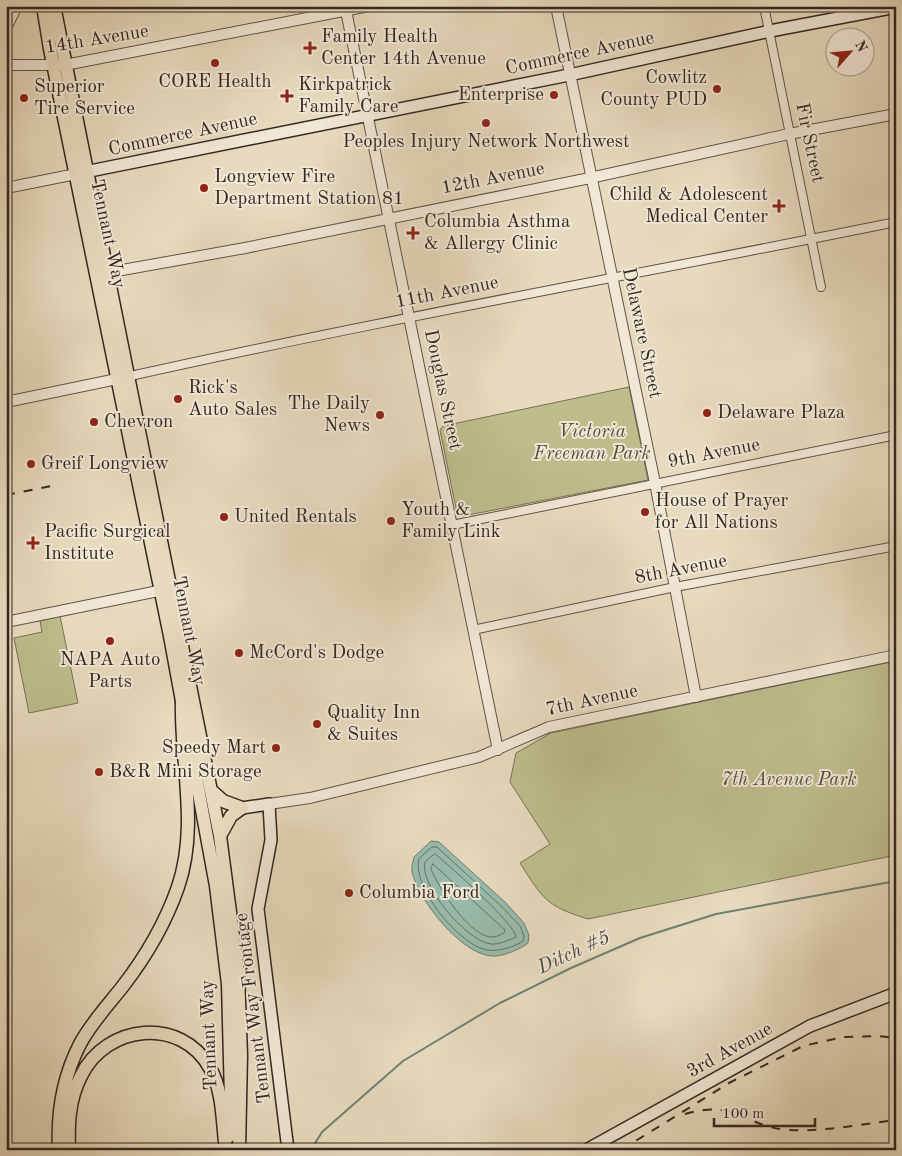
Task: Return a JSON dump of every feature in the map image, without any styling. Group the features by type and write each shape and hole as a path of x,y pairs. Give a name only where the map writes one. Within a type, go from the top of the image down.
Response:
{"main road":[{"name":"Tennant Way","path":"43,6 59,66 166,589 213,792 238,973 241,1055 239,1150"},
{"name":"Tennant Way","path":"54,6 59,66"},
{"name":"Commerce Avenue","path":"81,173 569,74 770,30 896,7"},
{"name":"Tennant Way","path":"166,589 182,699 216,886 228,984 231,1098 226,1150"},
{"path":"59,1150 60,1104 70,1066 81,1042 160,933 178,886 185,860 188,834 188,806 181,728 182,699"},
{"path":"213,792 222,801 242,808"},
{"name":"7th Avenue","path":"242,808 269,804"},
{"name":"Tennant Way Frontage","path":"269,804 271,840 258,909 288,1150"},
{"path":"220,836 232,816 242,808"},
{"name":"3rd Avenue","path":"586,1150 810,1026 896,993"},
{"path":"69,1150 70,1110 82,1074 104,1046 126,1036 147,1032 159,1032 179,1038 197,1051 209,1066 218,1088 226,1150"}],"street":[{"path":"6,28 17,6"},
{"name":"14th Avenue","path":"6,65 59,66 369,6"},
{"name":"Delaware Street","path":"556,6 590,178 655,483 696,697"},
{"name":"Fir Street","path":"764,6 821,287"},
{"name":"Douglas Street","path":"346,9 498,750"},
{"name":"12th Avenue","path":"102,274 244,248 388,217 590,178 789,134 896,114"},
{"name":"Commerce Avenue","path":"6,188 81,173"},
{"name":"11th Avenue","path":"6,402 409,318 896,222"},
{"name":"9th Avenue","path":"452,526 896,435"},
{"name":"8th Avenue","path":"473,630 675,588 896,546"},
{"path":"6,622 166,589"},
{"name":"7th Avenue","path":"269,804 318,796 479,758 549,727 896,655"}],"green space":[{"name":"Victoria Freeman Park","path":"629,387 648,480 463,516 457,513 440,430 443,426"},
{"path":"60,616 78,703 29,713 14,638 42,632 40,621"},
{"name":"7th Avenue Park","path":"896,661 896,855 588,919 563,910 547,900 534,885 520,863 550,844 510,782 516,753 551,733"}],"water":[{"path":"431,841 439,842 505,902 524,923 529,935 528,943 511,952 492,956 480,953 468,946 443,924 423,897 412,872 414,857"}],"waterway":[{"name":"Ditch #5","path":"311,1150 322,1132 403,1061 500,1003 571,968 640,938 716,914 896,881"}],"railway":[{"path":"6,495 56,485"},
{"path":"621,1150 729,1083 803,1046 843,1037 879,1036 896,1038"},
{"path":"685,1114 703,1110 717,1110 740,1115 773,1128 788,1130 829,1129 896,1120"}],"place":[{"name":"Family Health Center 14th Avenue","path":"310,48"},
{"name":"CORE Health","path":"215,63"},
{"name":"Cowlitz County PUD","path":"717,89"},
{"name":"Enterprise","path":"554,95"},
{"name":"Kirkpatrick Family Care","path":"287,96"},
{"name":"Superior Tire Service","path":"24,98"},
{"name":"Peoples Injury Network Northwest","path":"486,123"},
{"name":"Longview Fire Department Station 81","path":"204,188"},
{"name":"Child & Adolescent Medical Center","path":"779,206"},
{"name":"Columbia Asthma & Allergy Clinic","path":"413,233"},
{"name":"Rick's Auto Sales","path":"178,399"},
{"name":"Delaware Plaza","path":"707,413"},
{"name":"The Daily News","path":"380,415"},
{"name":"Chevron","path":"94,422"},
{"name":"Greif Longview","path":"31,464"},
{"name":"House of Prayer for All Nations","path":"645,512"},
{"name":"United Rentals","path":"224,517"},
{"name":"Youth & Family Link","path":"391,521"},
{"name":"Pacific Surgical Institute","path":"33,543"},
{"name":"NAPA Auto Parts","path":"110,641"},
{"name":"McCord's Dodge","path":"239,653"},
{"name":"Quality Inn & Suites","path":"317,724"},
{"name":"Speedy Mart","path":"276,748"},
{"name":"B&R Mini Storage","path":"99,772"},
{"name":"Columbia Ford","path":"349,893"}]}
